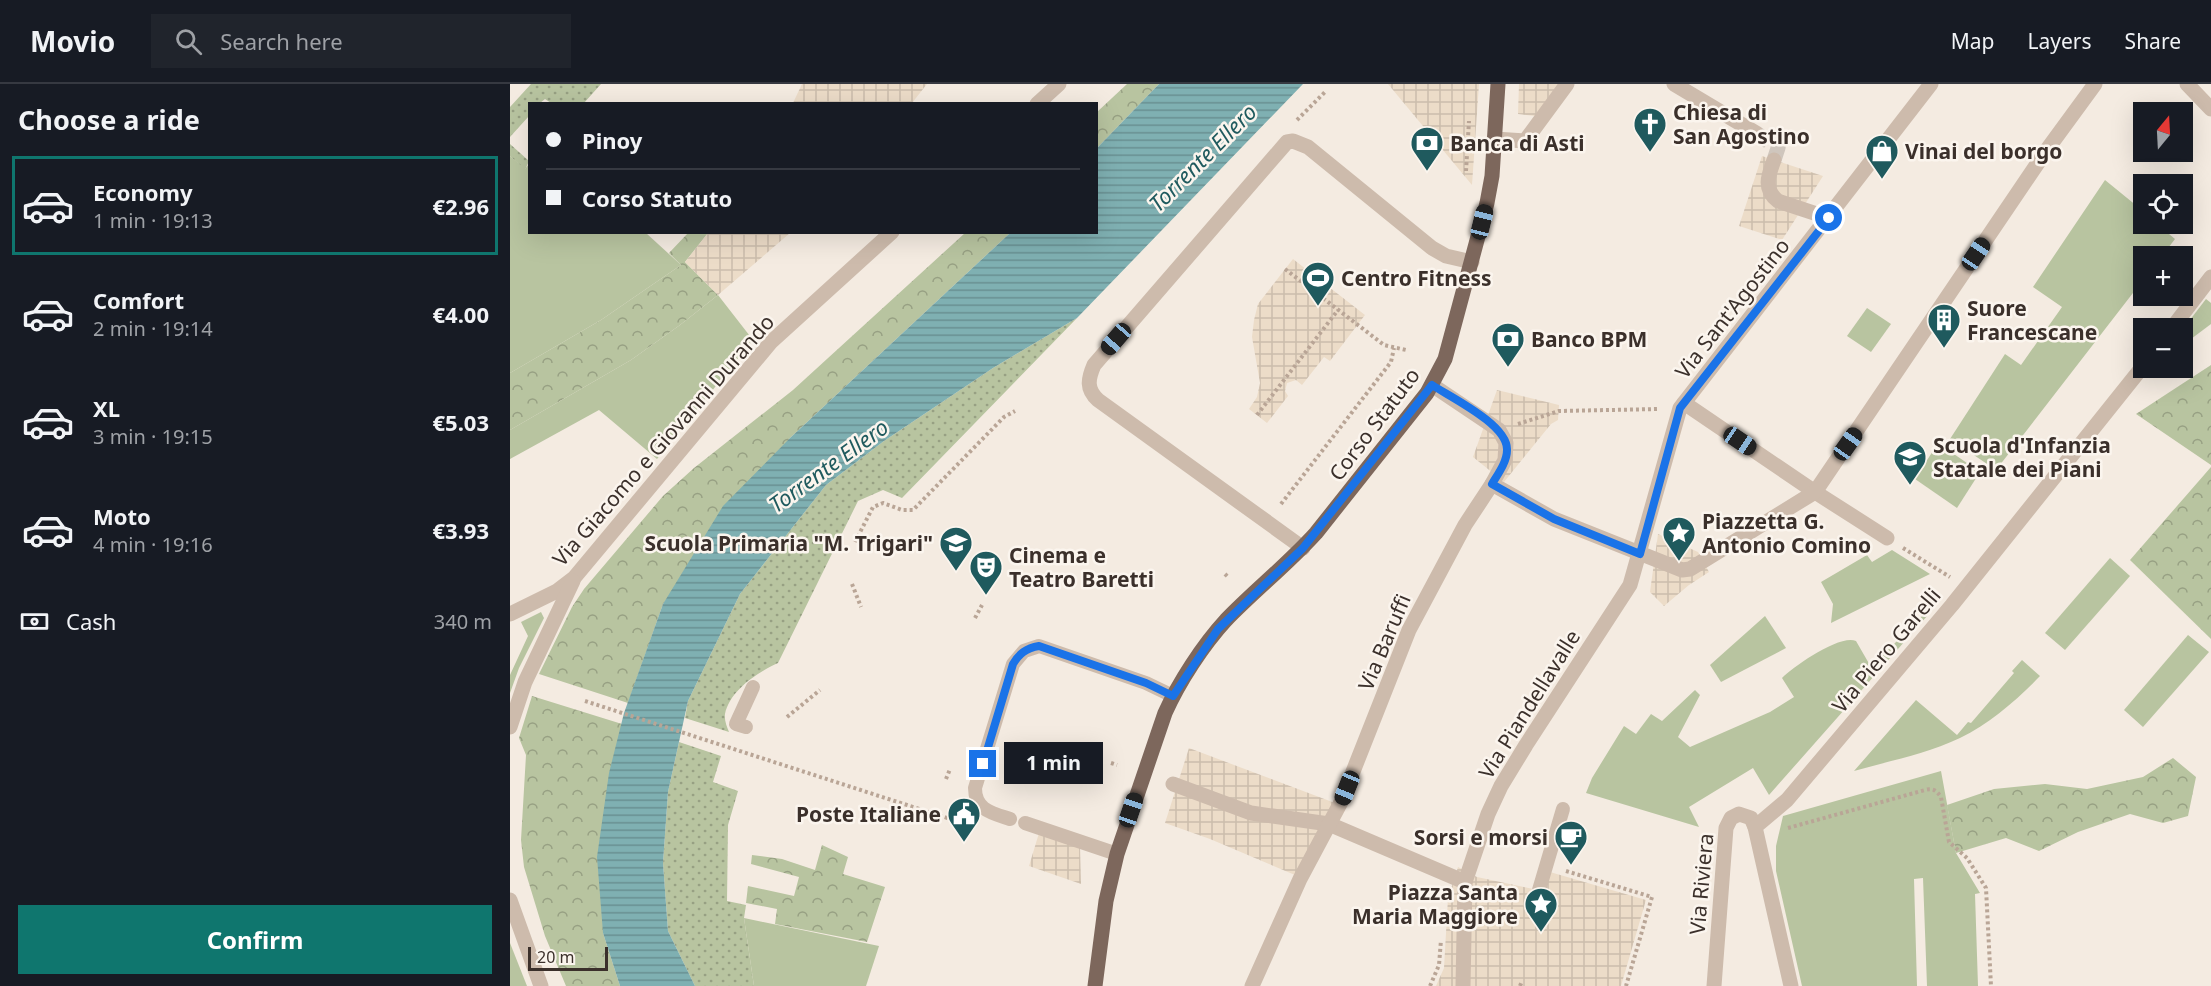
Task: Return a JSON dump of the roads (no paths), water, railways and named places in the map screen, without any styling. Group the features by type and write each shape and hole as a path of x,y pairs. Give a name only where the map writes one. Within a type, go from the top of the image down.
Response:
{"main road":[{"name":"Corso Statuto","path":"1095,986 1106,901 1117,854 1165,713 1173,696 1218,629 1303,548 1432,385 1445,359 1490,189 1498,84"}],"street":[{"path":"1039,102 1059,84"},
{"path":"1495,139 1525,141 1568,84"},
{"path":"1674,84 1756,133"},
{"name":"Via Sant'Agostino","path":"1640,554 1682,406 1931,84"},
{"path":"1492,484 1554,519 1678,569 1690,568 1703,561 1815,492 2046,151 2095,84"},
{"path":"2187,84 2211,109"},
{"path":"1303,548 1092,395 1089,382 1094,365 1287,142 1293,141 1308,147 1432,248 1446,256 1472,262"},
{"path":"1774,160 1768,185 1773,197 1778,201 1829,218"},
{"name":"Via Giacomo e Giovanni Durando","path":"510,614 556,591 574,578 771,342 890,234"},
{"path":"2180,318 2211,277"},
{"name":"Via Piero Garelli","path":"1755,827 1787,800 1967,587 2134,378"},
{"name":"Via Baruffi","path":"1252,986 1300,879 1341,802 1414,620 1465,525 1505,460 1507,449 1504,437 1499,430 1432,385"},
{"path":"1682,406 1887,538"},
{"name":"Via Piandellavalle","path":"1465,882 1496,795 1630,585 1640,554"},
{"path":"510,727 525,682 574,578"},
{"path":"1173,784 1251,813 1329,824 1465,882 1463,986"},
{"name":"Via Riviera","path":"1714,986 1726,828 1731,818 1739,814 1751,818 1755,827"},
{"path":"1755,827 1791,986"},
{"path":"510,900 541,986"}],"lane":[{"path":"1010,819 981,807 975,795 975,788 1013,664 1024,651 1039,646 1146,683 1173,696"},
{"path":"746,727 736,724 753,687"},
{"path":"1539,890 1563,809"},
{"path":"1025,824 1117,854"}],"water":[{"name":"Torrente Ellero","path":"1159,84 1303,84 1077,318 993,368 884,441 826,485 740,594 688,701 668,792 663,863 668,931 695,986 620,986 603,933 597,857 609,773 624,713 663,604 723,506 790,438 1009,234 1098,234 1098,147"}],"tunnel":[{"path":"1756,133 1778,148 1774,160"}],"place":[{"name":"Chiesa di San Agostino","path":"1650,153"},
{"name":"Banca di Asti","path":"1427,172"},
{"name":"Vinai del borgo","path":"1882,180"},
{"name":"Centro Fitness","path":"1318,307"},
{"name":"Suore Francescane","path":"1944,349"},
{"name":"Banco BPM","path":"1508,368"},
{"name":"Scuola d'Infanzia Statale dei Piani","path":"1910,486"},
{"name":"Piazzetta G. Antonio Comino","path":"1679,562"},
{"name":"Scuola Primaria \"M. Trigari\"","path":"956,572"},
{"name":"Cinema e Teatro Baretti","path":"986,596"},
{"name":"Poste Italiane","path":"964,843"},
{"name":"Sorsi e morsi","path":"1571,866"},
{"name":"Piazza Santa Maria Maggiore","path":"1541,933"}]}
